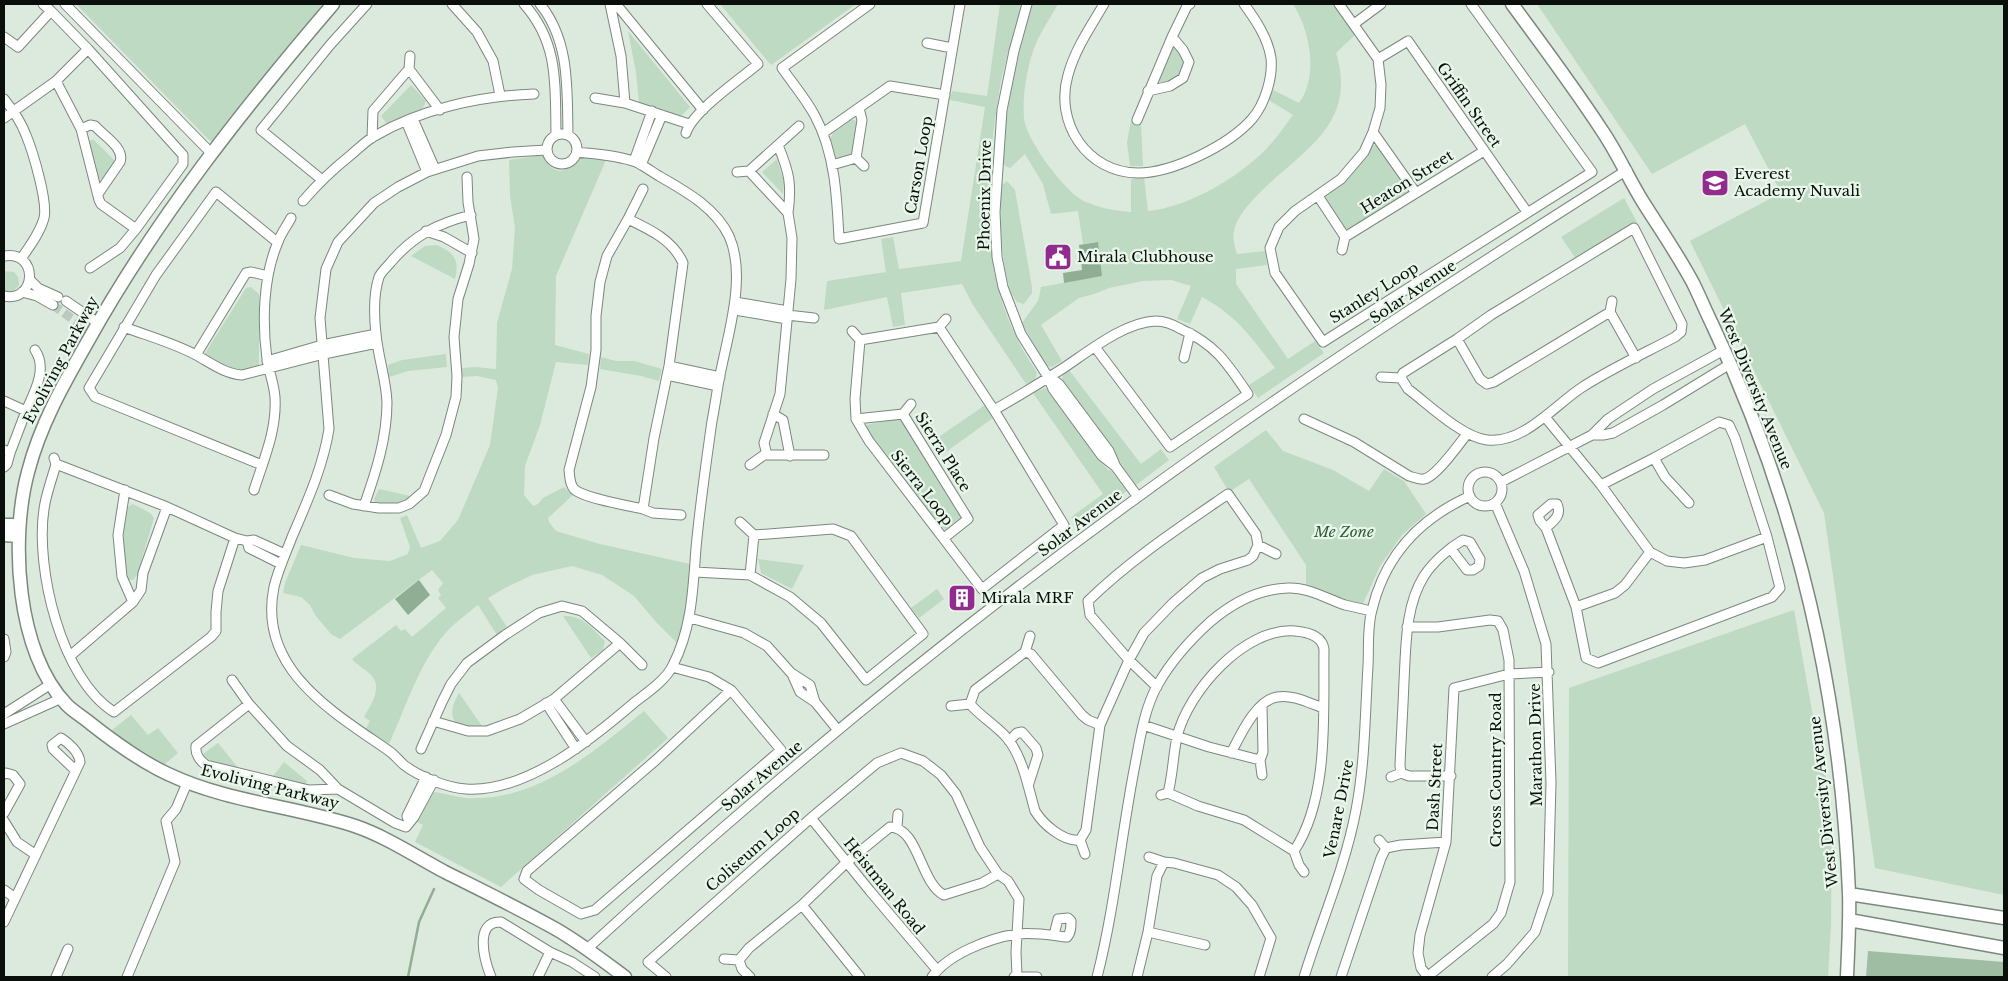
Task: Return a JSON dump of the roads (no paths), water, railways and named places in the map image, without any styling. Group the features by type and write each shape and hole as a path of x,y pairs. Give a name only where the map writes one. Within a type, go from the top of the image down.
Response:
{"street":[{"path":"43,4 88,49 183,155 183,164 136,229 120,248 90,268"},
{"path":"65,4 212,154"},
{"name":"Evoliving Parkway","path":"333,4 263,86 153,233 98,323 60,391 41,432 25,484 19,530 20,577 31,638 51,684 68,705 107,738 165,773 188,783 258,804 318,816 382,836 434,866 553,928 587,949 625,977"},
{"path":"321,179 261,130 330,45 367,4"},
{"path":"452,4 477,32 493,61 500,95"},
{"path":"524,4 540,24 552,58 555,72 556,134"},
{"path":"540,4 550,16 567,69 568,134 575,142 577,152 572,160 558,164 550,159 546,150 549,140 556,134 568,134"},
{"path":"610,4 621,56 625,103"},
{"path":"616,4 703,110"},
{"path":"686,133 689,124 703,110 758,64 707,4"},
{"name":"Carson Loop","path":"870,4 782,68 814,114 823,133 832,165 839,239 923,223 960,4"},
{"name":"Phoenix Drive","path":"1027,4 1014,51 1002,110 995,212 997,257 1004,287 1021,334 1048,377 1059,384 1109,451 1116,467 1138,497"},
{"path":"1104,4 1082,42 1068,75 1064,108 1073,134 1086,152 1103,165 1122,171 1139,173 1170,167 1200,156 1229,140 1253,118 1262,101 1269,80 1271,58 1264,38 1244,4"},
{"path":"1137,120 1172,37 1187,6 1190,4"},
{"name":"Stanley Loop","path":"1339,4 1378,59 1381,85 1380,108 1373,132 1364,152 1341,179 1308,201 1279,227 1270,248 1275,273 1323,342 1592,172 1471,4"},
{"path":"1354,24 1381,4"},
{"name":"West Diversity Avenue","path":"1512,4 1601,128 1627,170 1634,188 1693,282 1758,431 1779,489 1793,536 1818,637 1833,721 1842,787 1849,894 1847,977"},
{"path":"4,37 18,47 50,12"},
{"path":"1148,91 1170,86 1183,78 1189,62 1183,50 1172,37"},
{"name":"Griffin Street","path":"1378,59 1408,41 1527,212"},
{"path":"927,44 952,48"},
{"path":"4,118 56,81 88,49"},
{"path":"372,138 373,111 409,69 410,56"},
{"path":"409,69 440,110"},
{"path":"56,81 81,129 101,204 136,229"},
{"path":"823,133 890,86 945,95"},
{"path":"303,201 321,179 372,138 410,120 440,110 500,95 534,94"},
{"path":"595,98 625,103 689,124"},
{"path":"4,99 14,112 27,136 45,202 41,226 21,259"},
{"path":"856,158 862,120 859,108"},
{"path":"637,163 652,111"},
{"path":"637,163 662,115"},
{"path":"410,120 431,171"},
{"path":"81,129 90,125 95,126 121,152 120,162 98,194"},
{"path":"737,172 749,171 799,126"},
{"path":"1373,132 1416,193"},
{"path":"767,455 764,443 780,394 792,238 788,213 791,189 786,165 778,145"},
{"path":"546,150 478,156 431,171 398,187 374,203 338,242 326,269 320,318 329,429 311,492 285,554 274,588 272,610 276,640 288,664 301,681 330,710 354,729 394,754 404,766 430,779 458,788 480,789 522,777 548,766 576,750 654,687 672,668 690,618 708,445 735,306 734,254 728,236 716,216 690,194 637,163 608,155 577,152"},
{"name":"Heaton Street","path":"1344,237 1484,151"},
{"path":"832,165 856,158"},
{"path":"856,158 864,166"},
{"name":"Solar Avenue","path":"587,949 698,848 837,730 959,632 1138,497 1478,264 1627,170"},
{"path":"749,171 788,213"},
{"path":"329,495 364,506 398,508 409,504 424,491 446,435 456,397 457,372 454,338 458,299 472,253 474,239 468,202 467,177"},
{"path":"643,189 607,256 600,282 592,387 569,470 570,483 577,491 587,496 653,513 681,515"},
{"path":"262,466 95,397 89,388 156,275 216,192 278,242"},
{"path":"1318,196 1344,237 1342,250"},
{"path":"364,506 379,462 387,403 385,380 376,339 375,303 380,276 412,240 456,218 471,215"},
{"path":"254,490 273,435 275,397 264,322 268,276 278,242 291,218"},
{"path":"628,218 654,232 678,251 682,263 669,366 654,438 643,509"},
{"path":"923,223 930,230"},
{"path":"1634,228 1682,324 1681,332 1675,337 1581,388 1545,418 1503,439 1487,440 1467,434 1408,389 1401,378 1403,373 1491,315 1634,228"},
{"path":"426,232 444,237 472,253"},
{"path":"4,256 21,259 28,266 30,280 38,288 98,323"},
{"path":"196,355 246,273 251,272 268,276"},
{"path":"4,296 13,296 22,292 30,280"},
{"path":"22,292 59,301"},
{"path":"1612,301 1610,312 1636,358"},
{"path":"735,306 814,318"},
{"path":"1457,339 1480,379 1487,384 1494,382 1610,312"},
{"path":"852,331 860,340 939,327 946,319"},
{"path":"994,410 1063,368 1095,347 1121,331 1143,323 1157,321 1190,333 1212,347 1248,394 1170,447 1095,347"},
{"path":"124,327 196,355 210,364 234,374 323,349 376,339"},
{"name":"Sierra Loop","path":"860,340 854,398 856,419 869,442 982,589 1064,525 994,410 939,327"},
{"path":"1184,358 1190,333"},
{"path":"4,466 7,464 7,451 37,387 41,368 40,358 35,350"},
{"path":"1501,482 1592,434 1608,419 1653,389 1724,350"},
{"path":"1592,434 1603,436 1612,433 1663,405 1730,364"},
{"path":"669,366 719,381"},
{"path":"667,375 719,381"},
{"path":"1381,377 1401,378"},
{"path":"4,401 26,412"},
{"path":"903,414 911,404"},
{"path":"773,414 783,420 790,456"},
{"name":"Sierra Place","path":"856,419 903,414 968,519 944,538"},
{"path":"1545,418 1570,445 1650,552 1667,561 1684,563 1705,560 1767,537"},
{"path":"1304,419 1354,442 1409,476 1419,479 1426,479 1434,473 1467,434"},
{"path":"1546,528 1576,607 1586,658 1598,663 1772,597 1780,588 1767,537 1735,438 1728,425 1719,422 1601,485"},
{"path":"750,465 767,455 824,455"},
{"path":"1654,458 1665,477 1689,503"},
{"path":"235,538 218,590 216,631 211,637 114,712 97,698 70,656 59,631 43,566 44,509 55,461 167,506 235,538 247,541 254,540 285,554"},
{"path":"1479,473 1490,473 1501,482 1502,494 1496,503 1481,506 1476,504 1470,496 1469,485 1471,480 1479,473"},
{"path":"125,490 118,535 122,577 133,602"},
{"path":"970,704 980,715 999,729 1009,741 1018,757 1035,810 1043,821 1066,839 1080,840 1086,830 1100,725 1129,660 1144,633 1173,603 1202,578 1220,569 1248,560 1253,556 1258,545 1256,534 1228,494 1181,526 1103,586 1088,601 1090,615 1129,660 1157,686"},
{"name":"Venare Drive","path":"1304,977 1344,860 1356,810 1364,757 1365,702 1371,611 1379,587 1391,560 1406,540 1435,516 1470,496"},
{"name":"Marathon Drive","path":"1492,977 1507,964 1535,932 1548,893 1551,783 1549,672 1546,644 1534,598 1496,503"},
{"path":"70,656 133,602 141,590 143,573 167,506"},
{"path":"695,572 750,575 790,597 821,623 866,680 923,634 851,536 833,529 754,535 740,522"},
{"path":"4,525 19,530"},
{"path":"4,535 19,530"},
{"path":"750,575 754,535"},
{"path":"247,541 249,548 282,564"},
{"path":"1258,545 1276,554"},
{"path":"1401,774 1408,627 1416,596 1424,577 1435,563 1451,549"},
{"path":"1576,607 1614,593 1625,585 1650,552"},
{"path":"1097,977 1108,932 1130,790 1143,725 1157,686 1172,661 1192,639 1218,616 1242,599 1263,591 1289,588 1312,592 1344,605 1371,611"},
{"path":"420,749 452,684 467,663 539,613 562,606 582,611 620,642 642,665"},
{"path":"690,618 744,633 767,646 792,674 800,692 815,702 837,730"},
{"name":"Cross Country Road","path":"1408,627 1438,627 1490,620 1498,621 1503,630 1509,660 1510,882 1508,890 1501,912 1493,924 1428,977"},
{"path":"1294,851 1301,841 1313,808 1319,775 1323,708 1323,642 1317,637 1296,631 1279,631 1261,638 1244,648 1213,674 1186,711 1177,736 1165,794 1244,820 1294,851 1299,865 1304,872"},
{"path":"970,704 975,690 1025,652 1030,636"},
{"path":"4,639 6,652 4,657"},
{"path":"433,721 468,731 487,731 520,719 550,701 620,642"},
{"path":"1025,652 1031,654 1082,715 1100,725"},
{"path":"672,668 709,678 731,690 781,750 595,910 581,914 539,890 524,878 527,871 656,760 731,690"},
{"name":"Dash Street","path":"1428,977 1421,968 1418,953 1420,935 1446,842 1451,776 1451,684 1509,674 1549,672"},
{"path":"232,680 249,704 286,746 320,770 338,789 395,823 406,828 414,818 430,779"},
{"path":"4,714 51,684"},
{"path":"1231,753 1248,722 1269,700 1277,697 1306,702 1323,708"},
{"path":"4,724 62,698"},
{"path":"550,701 576,750"},
{"path":"550,701 586,742"},
{"path":"249,704 196,746 195,751 201,762 206,766 302,789 338,789"},
{"path":"951,706 970,704"},
{"path":"1262,706 1263,752 1260,760 1262,775"},
{"path":"1143,725 1194,743 1260,760"},
{"path":"1009,741 1017,733 1022,732 1036,748 1038,755 1028,787"},
{"name":"Coliseum Loop","path":"666,977 648,962 877,763 900,753 924,761 941,775 956,794 970,829 998,874"},
{"path":"4,922 75,770"},
{"path":"4,774 13,775 20,784 4,813"},
{"path":"1391,777 1401,774 1409,776 1451,776"},
{"path":"127,977 175,862 166,821 176,809 188,783"},
{"path":"897,827 898,814"},
{"name":"Heistman Road","path":"812,818 935,974"},
{"path":"4,820 17,842 36,855"},
{"path":"739,960 749,948 802,905 847,862 890,827 897,827 908,837 927,874 939,892 944,895 982,883 998,874 1008,881 1019,899 1016,934 1016,977 1038,977"},
{"path":"1080,840 1085,854"},
{"path":"1379,840 1386,848"},
{"path":"1386,848 1446,842"},
{"path":"1342,977 1386,848"},
{"path":"1149,856 1164,862 1218,875 1236,887 1252,905 1271,938 1259,977"},
{"path":"1137,977 1148,932 1157,876 1164,862"},
{"path":"4,890 15,898"},
{"path":"1849,894 2004,918"},
{"path":"802,905 860,977"},
{"path":"1849,920 2004,948"},
{"path":"491,977 484,950 484,933 490,923 500,922 595,977"},
{"path":"1148,932 1205,945"},
{"path":"935,974 961,953 979,945 1016,934 1039,933 1054,935"},
{"path":"56,977 68,949"},
{"path":"538,977 550,952"},
{"path":"724,958 739,960"},
{"path":"739,960 742,970 750,977"}],"waterway":[{"path":"408,977 419,922 434,889"}],"tunnel":[{"path":"53,305 92,333"}],"place":[{"name":"Everest Academy Nuvali","path":"1715,183"},
{"name":"Mirala Clubhouse","path":"1058,257"},
{"name":"Mirala MRF","path":"962,598"}],"park label":[{"name":"Me Zone","path":"1344,532"}]}
